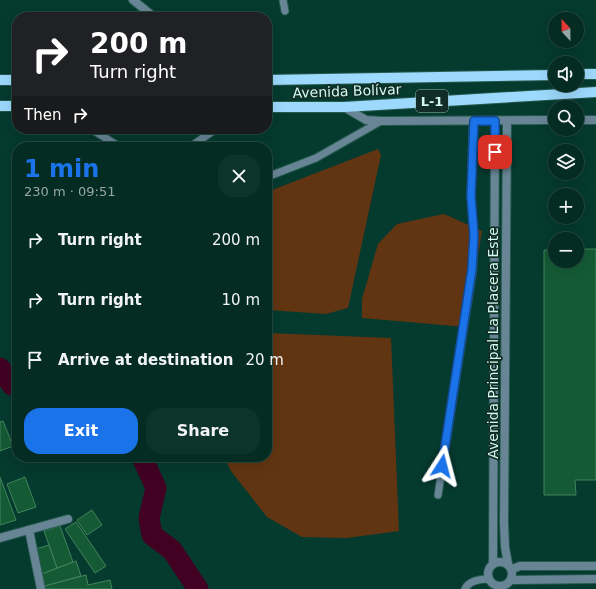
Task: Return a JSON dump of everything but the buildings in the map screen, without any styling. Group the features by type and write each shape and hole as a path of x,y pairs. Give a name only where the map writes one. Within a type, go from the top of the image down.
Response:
{"main road":[{"path":"584,74 596,74"},
{"name":"Avenida Bolívar","path":"272,80 548,75"},
{"path":"0,80 12,80"},
{"name":"Avenida Bolívar","path":"272,106 344,106 596,92"},
{"path":"0,106 12,106"}],"street":[{"path":"133,0 148,12"},
{"path":"344,106 366,120 548,120"},
{"path":"584,120 596,120"},
{"name":"Avenida Principal La Placera Este","path":"493,564 495,121"},
{"name":"Avenida Principal La Placera Este","path":"507,121 504,523 505,547 510,567"},
{"path":"0,538 68,519"},
{"path":"29,530 41,589"},
{"path":"503,562 510,567 513,574 508,584 497,586 488,579 489,568 493,564 503,562"},
{"path":"510,567 596,566"},
{"path":"511,580 596,579"}],"lane":[{"path":"283,0 285,11"},
{"path":"272,175 316,158 381,121"},
{"path":"438,495 472,269 474,235 471,196 474,121"},
{"path":"99,134 112,142"},
{"path":"197,142 209,134"},
{"path":"465,589 466,586 477,579 488,579"}],"shaded area":[{"path":"378,149 381,155 348,308 326,314 272,310 272,190"},
{"path":"444,214 482,231 466,327 362,318 362,299 378,244 397,224"},
{"path":"272,333 391,338 399,531 347,538 302,537 267,517 231,471 226,462 272,462"}],"waterway":[{"path":"0,368 12,385"},
{"path":"144,462 156,488 149,518 152,535 172,550 198,589"}],"route":[{"path":"442,466 465,326 472,269 474,235 471,196 474,121 495,121 495,152"}]}
